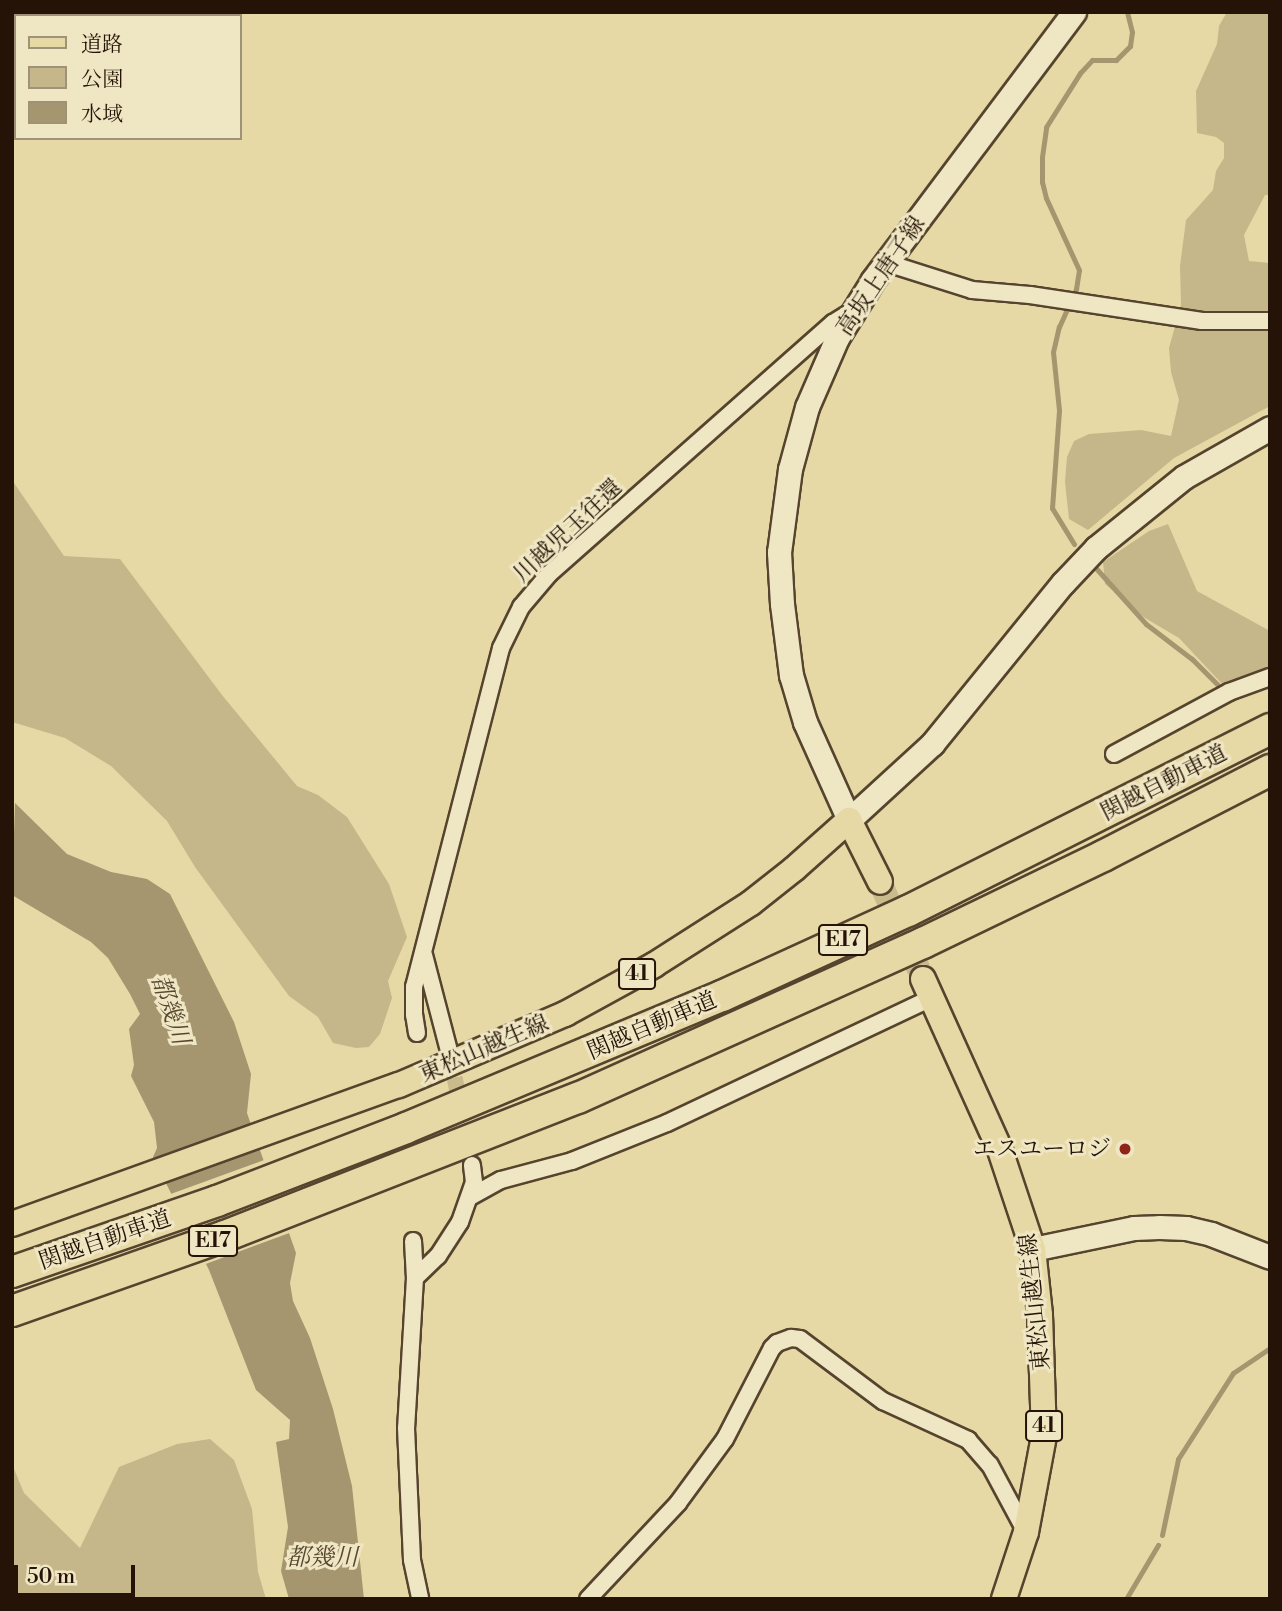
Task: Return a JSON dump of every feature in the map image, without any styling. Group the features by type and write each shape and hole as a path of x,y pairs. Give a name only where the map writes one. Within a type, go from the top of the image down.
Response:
{"highway":[{"name":"関越自動車道","path":"12,1272 217,1201 405,1128 722,996 908,911 1270,729"},
{"name":"関越自動車道","path":"12,1311 411,1166 578,1098 923,943 1103,856 1270,770"}],"main road":[{"name":"高坂上唐子線","path":"849,820 805,722 791,675 779,552 790,469 807,407 837,338 854,310 1074,12"},
{"path":"880,882 849,820 932,744 1063,583 1096,548 1184,477 1270,428"},
{"name":"東松山越生線","path":"12,1224 400,1085 565,1014 654,965 751,903 849,820"},
{"name":"東松山越生線","path":"928,988 999,1147 1033,1249 1040,1315 1044,1436 1026,1532 1004,1599"},
{"path":"1033,1249 1134,1228 1158,1227 1186,1228 1211,1234 1270,1257"}],"street":[{"path":"887,263 971,290 1030,295 1202,321 1270,321"},
{"name":"川越児玉往還","path":"417,1032 414,1015 415,987 501,648 521,607 549,574 833,323 854,310"},
{"path":"1114,754 1228,692 1270,677"},
{"path":"424,952 449,1051"},
{"path":"470,1197 501,1180 572,1161 667,1123 928,988"},
{"path":"415,1278 438,1256 460,1222 474,1182 472,1165"},
{"path":"413,1241 415,1278 406,1428 412,1560 420,1599"},
{"path":"588,1599 678,1503 725,1439 772,1348 791,1338 800,1339 883,1401 968,1440 990,1465 1026,1532"}],"green space":[{"path":"1227,12 1270,12 1270,195 1265,195 1244,235 1249,261 1270,263 1270,406 1174,458 1088,530 1069,519 1065,482 1067,457 1074,441 1089,434 1141,430 1171,436 1179,400 1171,372 1169,348 1181,305 1180,266 1186,220 1213,190 1216,171 1224,158 1224,143 1216,137 1197,133 1196,91 1217,44 1219,26"},
{"path":"12,480 64,556 120,559 222,695 297,786 318,795 347,817 389,884 407,937 388,981 392,998 380,1034 369,1047 356,1048 333,1043 318,1017 289,996 195,867 167,821 111,766 65,738 12,722"},
{"path":"1168,524 1197,591 1270,631 1270,671 1225,687 1179,638 1145,618 1105,584 1103,562 1149,531"},
{"path":"210,1439 234,1460 252,1509 258,1572 266,1599 12,1599 12,1464 24,1493 80,1548 119,1467 177,1444"}],"water":[{"name":"都幾川","path":"15,803 67,854 111,872 147,879 170,894 234,1022 251,1074 247,1113 296,1253 290,1283 293,1301 310,1338 333,1409 352,1486 364,1599 289,1599 281,1571 288,1527 276,1442 289,1439 290,1420 256,1390 209,1270 153,1157 157,1148 154,1122 131,1076 134,1065 129,1029 140,1014 130,994 108,958 91,942 12,895"}],"pier":[{"path":"267,1159 292,1232 203,1265 168,1195"}],"waterway":[{"path":"1074,544 1052,508 1059,410 1053,352 1059,327 1076,289 1079,270 1046,198 1042,182 1042,157 1046,127 1080,73 1092,60 1116,60 1130,46 1132,32 1127,12"},
{"path":"1094,566 1146,624 1192,659 1221,688"},
{"path":"1162,1535 1178,1459 1233,1373 1270,1348"},
{"path":"1126,1599 1158,1545"}],"tunnel":[{"path":"880,882 923,979"},
{"path":"450,1054 468,1146"}],"place":[{"name":"エスユーロジ","path":"1125,1149"}]}
